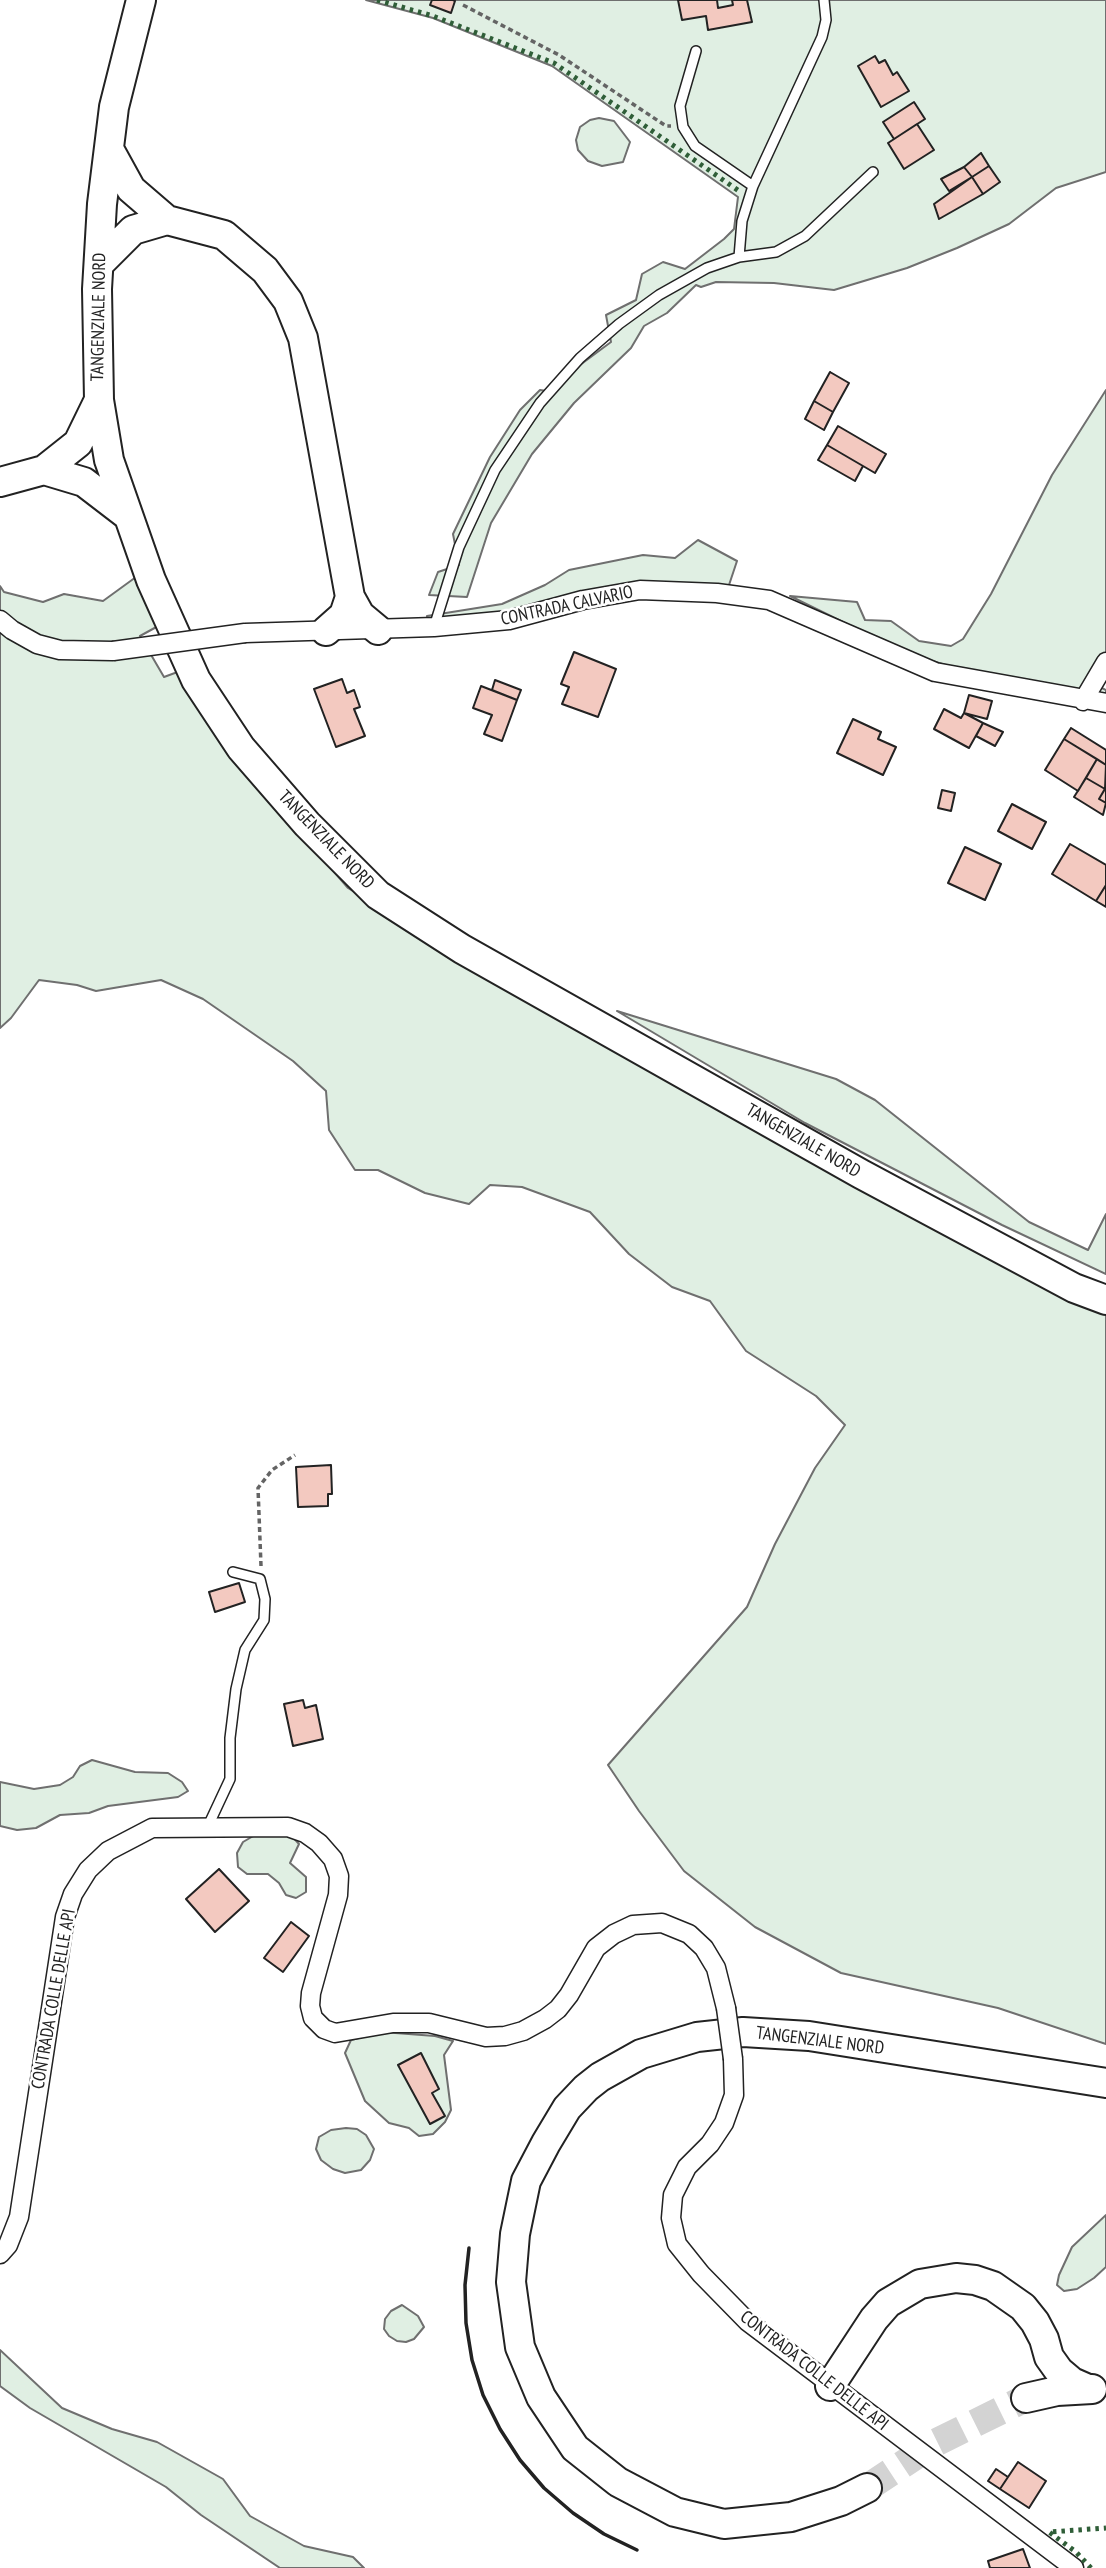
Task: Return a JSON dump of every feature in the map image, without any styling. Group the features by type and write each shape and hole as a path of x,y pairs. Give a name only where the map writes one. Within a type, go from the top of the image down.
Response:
{"main road":[{"name":"TANGENZIALE NORD","path":"141,0 114,107 102,204 99,400 109,460 151,580 196,681 240,748 307,824 379,895 461,949 860,1174 1074,1288 1106,1300"},
{"path":"109,149 131,189 167,219 224,234 265,270 288,301 303,338 350,597 360,615 378,629"},
{"path":"99,264 133,230 167,219"},
{"path":"0,482 44,470 78,443 99,400"},
{"path":"44,470 84,482 127,515"},
{"path":"326,631 344,615 350,597"},
{"name":"TANGENZIALE NORD","path":"867,2488 841,2501 791,2517 724,2524 675,2512 618,2482 575,2448 541,2397 520,2347 511,2282 515,2234 526,2181 545,2143 567,2108 600,2077 641,2054 697,2036 743,2032 809,2036 1106,2083"},
{"path":"830,2385 874,2319 888,2303 911,2288 937,2279 975,2280 1009,2295 1035,2322 1049,2357 1059,2371 1072,2382 1097,2390"},
{"path":"1049,2357 1044,2376 1029,2397 1097,2390"}],"street":[{"name":"CONTRADA CALVARIO","path":"0,620 37,644 60,650 113,651 245,633 378,629 509,620 583,600 640,590 718,593 769,600 934,672 1083,701 1106,703"},
{"path":"1083,701 1106,662"},
{"name":"CONTRADA COLLE DELLE API","path":"0,2254 8,2245 19,2217 65,1917 73,1894 88,1870 108,1851 129,1838 152,1828 288,1827 305,1833 319,1843 333,1859 339,1876 338,1895 311,1993 310,2007 313,2018 324,2029 335,2033 393,2023 429,2023 486,2037 523,2031 558,2009 596,1948 614,1934 633,1925 662,1923 690,1934 704,1948 716,1968 726,2007 733,2059 734,2095 724,2123 710,2144 687,2167 673,2195 671,2218 677,2244 701,2274 747,2321 1074,2568"}],"lane":[{"path":"739,257 742,221 753,186 822,37 826,20 824,0"},
{"path":"696,51 680,106 683,127 695,146 753,186"},
{"path":"434,626 459,547 495,470 540,403 580,358 659,295 707,268 739,257 776,252 805,236 873,172"},
{"path":"208,1826 230,1779 230,1738 236,1689 245,1650 264,1620 265,1599 260,1578 233,1572"}],"path":[{"path":"463,5 559,55 666,126 683,127"},
{"path":"260,1578 258,1488 272,1470 295,1455"}],"green space":[{"path":"366,0 1106,0 1106,172 1056,188 1009,224 957,248 907,268 834,290 774,283 716,282 701,287 696,285 667,313 644,326 631,348 574,403 532,454 491,523 467,597 429,595 438,572 459,565 453,534 490,457 520,410 540,390 554,392 580,365 611,342 606,315 636,300 642,274 663,262 685,269 724,239 734,229 738,197 552,66 433,18"},
{"path":"599,118 614,121 630,142 623,162 602,166 588,161 578,150 576,140 580,127"},
{"path":"1106,390 1106,679 1100,687 1106,690 1106,699 982,676 906,653 790,596 857,602 865,620 891,621 919,641 951,646 963,639 991,594 1052,475"},
{"path":"698,540 737,561 728,588 428,623 427,616 502,604 545,585 569,570 643,555 675,558"},
{"path":"136,577 160,625 140,636 164,677 183,670 287,817 348,888 515,990 1066,1297 1106,1314 1106,2044 998,2008 841,1973 755,1927 684,1871 608,1765 747,1607 775,1544 815,1468 845,1425 816,1396 746,1351 710,1301 672,1287 629,1254 590,1212 522,1187 490,1185 469,1204 425,1193 378,1170 355,1170 329,1130 326,1091 293,1061 203,999 161,980 96,991 77,985 39,980 11,1018 0,1028 0,586 4,592 43,602 64,594 103,601"},
{"path":"617,1011 836,1079 875,1100 1029,1222 1088,1250 1106,1214 1106,1274 1002,1225 805,1123"},
{"path":"92,1760 135,1772 168,1773 182,1782 188,1791 178,1797 108,1806 89,1813 60,1815 36,1828 17,1830 0,1826 0,1782 34,1789 60,1785 73,1777 80,1766"},
{"path":"289,1833 299,1844 290,1863 306,1877 306,1892 296,1898 286,1895 279,1883 268,1874 247,1874 238,1867 237,1853 243,1842 255,1835"},
{"path":"382,2032 435,2036 453,2041 444,2055 451,2110 445,2122 433,2134 419,2136 409,2128 389,2123 365,2101 345,2053 351,2040"},
{"path":"357,2129 366,2135 374,2149 370,2160 361,2170 345,2173 333,2169 321,2160 316,2149 319,2137 331,2130"},
{"path":"1106,2215 1106,2267 1077,2289 1064,2291 1057,2285 1072,2247"},
{"path":"402,2305 418,2316 424,2327 414,2339 406,2342 397,2341 384,2329 385,2319 391,2311"},
{"path":"0,2350 62,2408 112,2429 157,2442 223,2479 250,2516 304,2546 353,2557 364,2568 280,2568 201,2515 166,2487 30,2408 0,2386"}],"building":[{"path":"432,0 455,1 451,13 430,5"},
{"path":"678,0 717,0 718,8 733,5 732,0 747,0 752,22 708,30 706,16 682,20"},
{"path":"875,56 879,63 885,60 893,75 897,72 909,91 881,107 858,66"},
{"path":"914,102 925,119 894,139 883,122"},
{"path":"917,124 934,150 904,169 888,143"},
{"path":"981,153 989,166 972,177 964,167"},
{"path":"989,166 1000,182 983,194 972,177"},
{"path":"964,167 972,177 949,191 941,179"},
{"path":"972,177 983,194 939,219 934,204"},
{"path":"830,372 849,383 833,412 814,401"},
{"path":"814,401 833,412 824,430 805,419"},
{"path":"838,426 886,454 875,473 827,445"},
{"path":"827,445 863,466 855,481 818,460"},
{"path":"574,652 616,669 598,717 562,704 569,687 561,684"},
{"path":"342,679 347,693 354,690 360,707 354,709 365,736 336,747 314,689"},
{"path":"495,680 521,690 517,700 492,690"},
{"path":"481,686 517,700 502,741 484,734 492,715 473,708"},
{"path":"969,695 992,701 987,719 964,713"},
{"path":"944,709 961,718 964,713 983,723 969,748 934,729"},
{"path":"853,719 881,732 878,739 896,747 883,775 837,753"},
{"path":"983,723 1003,732 995,746 976,736"},
{"path":"1071,728 1106,750 1106,765 1064,739"},
{"path":"1064,739 1097,759 1078,791 1045,770"},
{"path":"1097,759 1106,765 1105,789 1086,778"},
{"path":"1086,778 1105,789 1099,799 1106,803 1103,815 1074,797"},
{"path":"1106,787 1106,803 1099,799"},
{"path":"942,790 955,793 951,811 938,808"},
{"path":"1012,804 1046,822 1032,849 998,831"},
{"path":"1070,844 1106,865 1106,885 1096,901 1052,874"},
{"path":"965,847 1001,864 985,900 948,883"},
{"path":"1106,885 1106,907 1096,901"},
{"path":"331,1465 332,1494 328,1494 328,1506 298,1507 296,1467"},
{"path":"239,1583 245,1602 215,1612 209,1592"},
{"path":"303,1700 305,1708 316,1705 323,1739 293,1746 284,1704"},
{"path":"219,1869 249,1901 215,1932 186,1899"},
{"path":"291,1922 309,1936 283,1972 264,1958"},
{"path":"421,2053 439,2089 432,2093 445,2116 430,2124 398,2065"},
{"path":"1018,2462 1046,2481 1029,2508 1000,2489"},
{"path":"996,2469 1008,2477 1000,2489 988,2481"},
{"path":"1023,2549 1030,2568 990,2568 988,2561"}],"tunnel":[{"path":"867,2488 935,2443 1026,2398"}],"hedge":[{"path":"377,0 433,16 554,63 739,191"},
{"path":"1091,2568 1076,2552 1049,2532 1106,2528"}],"wall":[{"path":"469,2248 465,2285 466,2323 472,2360 483,2395 500,2429 520,2460 544,2488 573,2513 604,2534 637,2550"}]}
